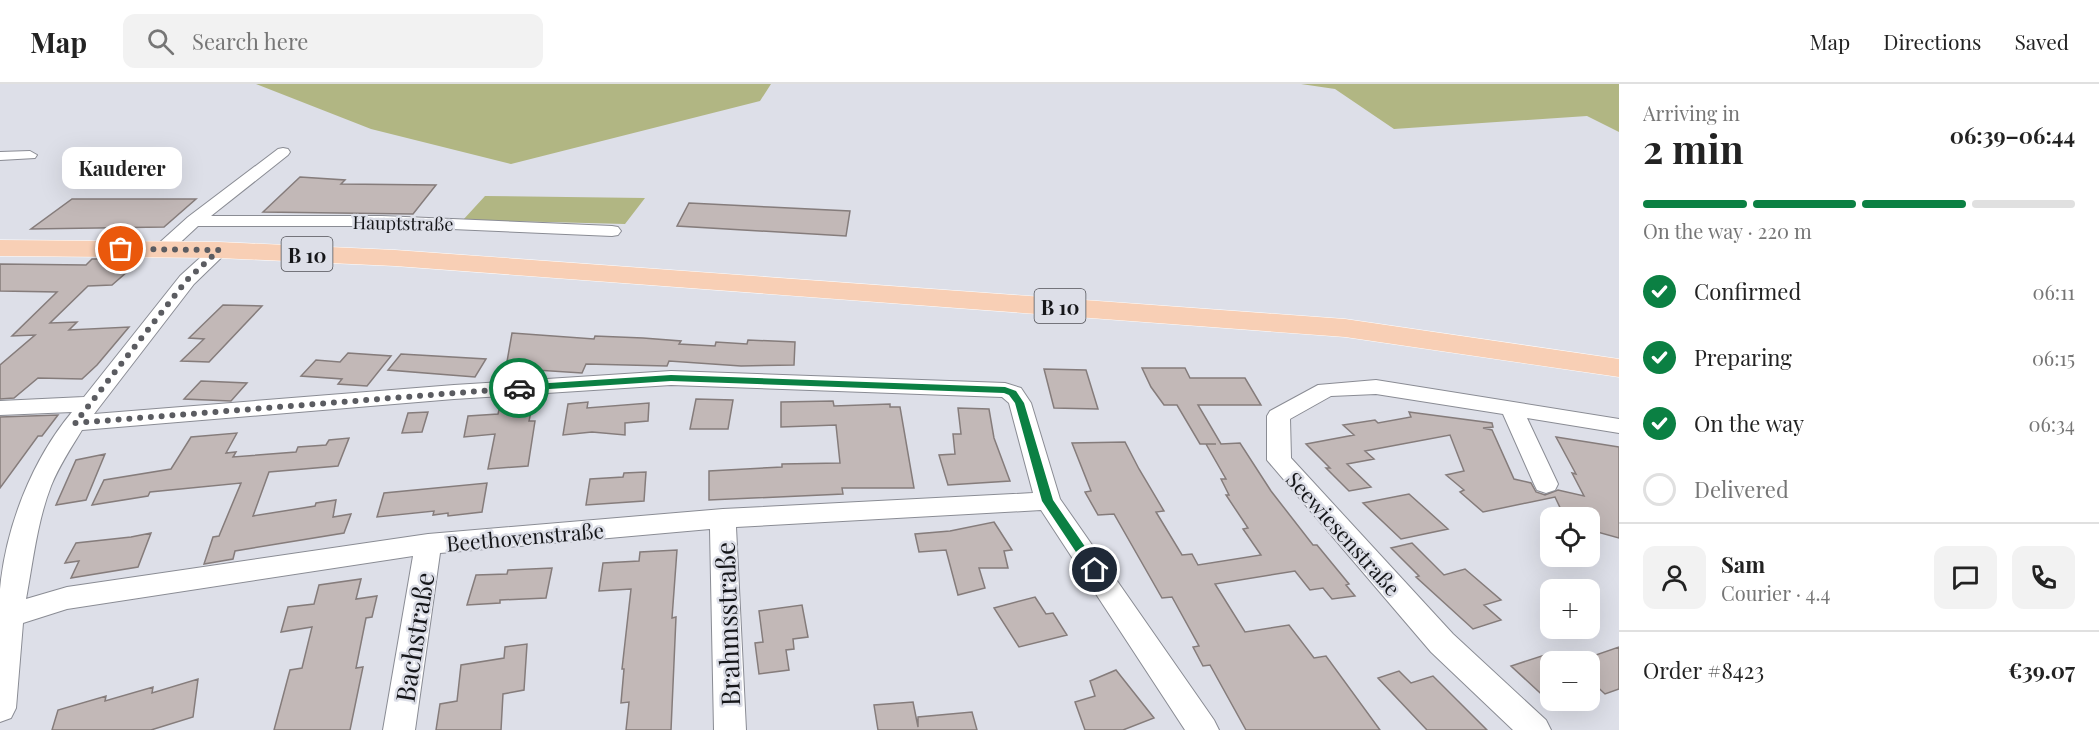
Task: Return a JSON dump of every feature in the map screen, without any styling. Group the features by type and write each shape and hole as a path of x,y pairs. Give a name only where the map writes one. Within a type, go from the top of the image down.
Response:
{"main road":[{"name":"Hauptstraße","path":"0,248 219,250 396,258 1345,327 1619,368"}],"street":[{"path":"164,249 194,221 283,152"},
{"path":"0,156 30,155"},
{"name":"Hauptstraße","path":"194,221 382,221 612,231"},
{"path":"0,708 9,616 22,538 38,488 51,460 75,423 187,280 219,250"},
{"path":"75,423 454,392 671,378 995,390 1013,393 1020,403 1048,501 1203,730"},
{"name":"Seewiesenstraße","path":"1535,730 1442,643 1279,460 1278,416 1326,390 1376,387 1619,426"},
{"path":"0,408 90,404"},
{"path":"1511,408 1546,484"},
{"name":"Beethovenstraße","path":"9,616 67,598 428,544 723,518 1048,501"},
{"name":"Brahmsstraße","path":"723,518 730,730"},
{"name":"Bachstraße","path":"399,730 428,544"}],"green space":[{"path":"256,84 771,84 760,101 511,164 371,129"},
{"path":"1301,84 1619,84 1619,132 1587,116 1394,129 1335,89"},
{"path":"485,196 645,198 625,224 463,220"}],"building":[{"path":"300,177 345,180 341,184 436,185 413,214 263,212"},
{"path":"72,199 196,199 164,227 31,229"},
{"path":"689,203 850,211 846,236 677,226"},
{"path":"92,259 110,259 112,262 109,265 135,265 112,285 88,286 50,323 77,322 69,330 129,327 82,379 38,378 14,398 0,399 0,365 35,335 12,336 57,292 0,291 0,264 86,265"},
{"path":"223,305 262,306 209,362 181,361 204,339 189,338"},
{"path":"512,333 594,339 595,336 643,338 681,341 679,344 715,346 716,342 747,344 748,340 795,342 794,365 741,366 669,361 667,366 586,364 582,373 536,370 533,375 505,373"},
{"path":"348,353 391,356 367,386 338,384 342,379 301,376 316,360 340,362"},
{"path":"401,354 486,359 475,377 388,370"},
{"path":"1142,368 1185,368 1190,378 1245,378 1261,405 1198,405 1221,444 1240,443 1271,491 1313,545 1317,545 1349,584 1346,585 1355,596 1332,599 1323,588 1310,590 1295,571 1215,584 1245,632 1289,625 1314,658 1326,656 1380,730 1246,730 1210,665 1203,666 1193,647 1199,646 1172,597 1162,598 1114,514 1098,515 1085,492 1091,491 1072,443 1125,442 1164,511 1156,512 1182,555 1192,554 1198,565 1261,555 1243,529 1248,528 1226,495 1229,495 1221,479 1226,479 1206,444 1200,444 1177,405 1164,405 1151,387"},
{"path":"1044,369 1086,370 1098,409 1054,408"},
{"path":"201,381 247,383 231,401 184,399"},
{"path":"696,399 733,400 728,429 690,429"},
{"path":"833,401 834,406 890,404 890,407 900,407 914,488 842,488 843,494 709,500 709,471 782,467 782,464 840,463 836,425 781,427 781,402"},
{"path":"588,402 587,408 649,403 648,421 625,423 625,435 592,432 563,435 568,404"},
{"path":"532,407 529,421 535,421 528,466 488,469 495,434 464,437 468,416 498,414 499,410"},
{"path":"958,408 989,409 994,438 1010,481 948,485 939,455 955,454 953,434 961,434"},
{"path":"428,412 422,432 402,433 408,413"},
{"path":"1409,412 1492,423 1493,427 1483,428 1492,430 1514,479 1531,483 1536,492 1545,495 1558,490 1584,496 1572,473 1576,474 1556,437 1619,447 1619,538 1600,533 1600,507 1560,507 1555,497 1483,512 1460,492 1464,490 1446,475 1464,471 1450,435 1365,451 1374,459 1347,464 1371,487 1349,491 1306,444 1354,435 1343,425 1375,420 1378,423 1411,417"},
{"path":"58,415 42,436 38,436 0,488 0,417"},
{"path":"237,433 226,453 236,452 233,457 296,452 298,447 326,445 329,440 349,438 338,466 269,472 253,516 315,506 316,503 336,500 333,517 351,514 344,533 235,551 233,559 204,564 213,537 219,536 241,483 150,492 148,496 92,505 104,480 171,469 191,437"},
{"path":"105,454 86,500 56,505 76,460"},
{"path":"646,472 644,501 586,505 590,479 623,477 624,473"},
{"path":"487,483 482,512 448,516 448,513 433,515 434,511 377,517 384,493"},
{"path":"1409,494 1448,529 1401,539 1363,503"},
{"path":"994,522 1012,550 1004,551 1008,568 979,568 985,588 958,595 946,550 919,552 915,534 950,531"},
{"path":"151,533 138,567 71,578 79,561 65,563 76,543"},
{"path":"1412,543 1444,575 1465,569 1501,600 1484,605 1501,620 1473,629 1416,577 1419,576 1391,548"},
{"path":"677,550 672,618 676,617 671,730 626,730 629,702 621,703 624,669 622,669 631,589 599,591 603,563 639,561 640,552"},
{"path":"552,568 546,598 500,600 500,603 467,605 476,575 507,574 508,570"},
{"path":"361,579 356,599 377,596 372,617 366,618 356,668 363,667 350,730 274,730 290,670 302,668 312,627 281,632 288,607 314,604 319,585"},
{"path":"1035,597 1046,614 1053,613 1067,635 1019,647 994,608"},
{"path":"802,605 808,637 793,639 794,649 786,650 789,670 759,674 755,643 763,642 759,611"},
{"path":"527,644 524,690 503,694 501,730 436,730 440,704 457,701 461,665 504,658 505,647"},
{"path":"1619,647 1619,689 1605,694 1600,689 1600,654"},
{"path":"1540,657 1540,693 1511,666"},
{"path":"1116,670 1154,718 1123,730 1085,730 1075,702 1095,696 1090,681"},
{"path":"1399,671 1411,683 1433,676 1487,730 1427,730 1378,678"},
{"path":"198,679 193,717 151,730 52,730 58,710 106,696 105,701 153,687 152,693"},
{"path":"913,702 918,727 918,717 972,712 977,730 878,730 874,705"}],"way so far":[{"path":"121,249 219,250 187,280 75,423 519,388"}],"place":[{"name":"Kauderer","path":"121,249"}],"route":[{"path":"519,388 671,378 1005,390 1013,393 1020,403 1048,501 1095,570"}]}
